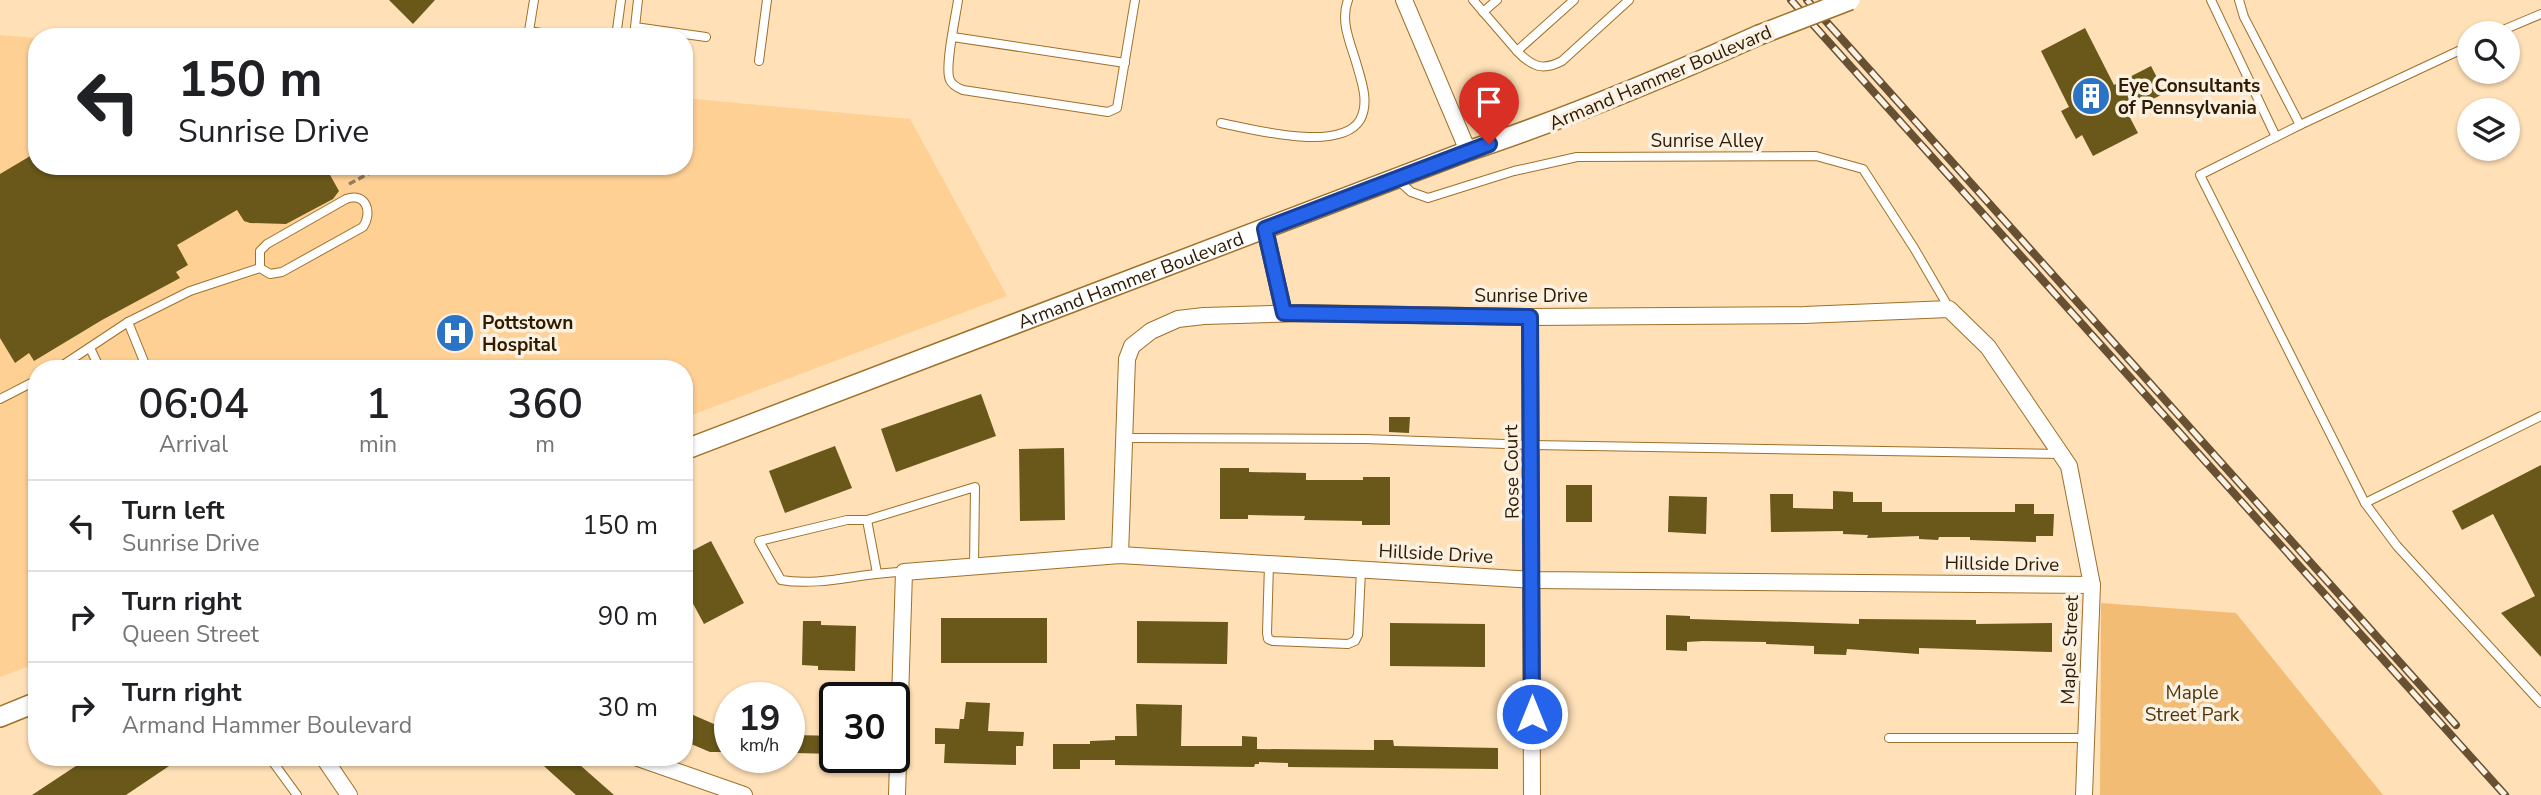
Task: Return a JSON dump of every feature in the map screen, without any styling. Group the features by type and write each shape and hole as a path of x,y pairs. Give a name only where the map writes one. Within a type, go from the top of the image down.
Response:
{"street":[{"path":"1404,0 1468,151"},
{"name":"Armand Hammer Boulevard","path":"693,447 1396,178 1553,123 1648,85 1759,35 1850,0"},
{"path":"1265,229 1284,313"},
{"path":"1950,309 1987,347 2065,460"},
{"name":"Sunrise Drive","path":"1120,555 1127,359 1132,346 1140,337 1178,319 1284,313 1530,317 1804,315 1950,309"},
{"name":"Rose Court","path":"1530,317 1532,795"},
{"name":"Maple Street","path":"2065,460 2092,585 2084,795"},
{"name":"Hillside Drive","path":"904,572 1120,555 1533,580 2092,585"},
{"path":"897,795 904,572"},
{"path":"0,717 28,706"},
{"path":"329,766 349,795"},
{"path":"661,766 744,795"}],"lane":[{"path":"529,28 534,0"},
{"path":"617,28 621,0"},
{"path":"638,0 635,27 642,28"},
{"path":"759,61 767,0"},
{"path":"958,0 947,67 949,79 963,90 1097,112 1108,112 1117,108 1135,0"},
{"path":"1221,123 1307,138 1331,136 1353,127 1360,120 1365,92 1345,21 1348,0"},
{"path":"1473,0 1517,51 1534,66 1544,68 1562,61 1629,0"},
{"path":"1483,12 1497,0"},
{"path":"1517,51 1574,0"},
{"path":"2211,0 2276,137"},
{"path":"2239,0 2250,29 2300,125"},
{"path":"2520,23 2541,15"},
{"path":"693,35 706,37"},
{"path":"953,37 1125,63"},
{"path":"2457,52 2200,175 2365,503 2397,546 2541,704"},
{"name":"Sunrise Alley","path":"1396,178 1411,192 1428,198 1514,171 1577,157 1816,156 1863,169 1950,309"},
{"path":"71,360 128,322 190,291 260,268 270,274 282,272 363,227 369,219 365,203 351,197 267,244 260,251 260,268"},
{"path":"128,322 143,360"},
{"path":"90,348 96,360"},
{"path":"0,399 28,385"},
{"path":"2365,503 2541,416"},
{"path":"1124,438 1366,439 2065,460"},
{"path":"904,572 799,583 781,580 758,541 847,520 867,520 975,487 974,567"},
{"path":"867,520 877,573"},
{"path":"1269,564 1267,633 1268,639 1273,642 1349,644 1355,641 1358,635 1361,570"},
{"path":"1889,738 2087,738"},
{"path":"276,766 297,795"}],"path":[{"path":"356,182 368,175"}],"shaded area":[{"name":"Pottstown Hospital","path":"0,35 28,37 28,175 693,175 693,99 910,119 1007,296 693,415 693,360 28,360 28,666 0,677"}],"green space":[{"name":"Maple Street Park","path":"2101,603 2236,613 2383,795 2100,795"}],"building":[{"path":"389,0 435,0 413,24"},
{"name":"Eye Consultants of Pennsylvania","path":"2085,28 2114,85 2151,66 2165,93 2127,112 2138,133 2093,156 2082,135 2076,139 2061,111 2069,107 2041,51"},
{"path":"28,157 28,175 330,175 339,191 333,199 286,224 250,223 244,221 237,210 177,245 188,265 176,272 180,278 36,360 29,353 15,363 0,338 0,174"},
{"path":"981,394 996,436 896,472 881,429"},
{"path":"1389,417 1410,417 1409,433 1389,432"},
{"path":"835,446 852,488 785,513 769,471"},
{"path":"1064,448 1065,520 1020,521 1019,449"},
{"path":"2541,465 2541,657 2501,613 2535,596 2493,514 2462,530 2452,511"},
{"path":"1220,468 1249,468 1249,472 1306,473 1306,480 1390,477 1390,525 1362,525 1362,521 1304,520 1305,516 1248,515 1248,519 1220,519"},
{"path":"1566,485 1592,485 1592,522 1566,522"},
{"path":"1833,491 1853,492 1853,502 1882,502 1882,512 2015,512 2015,504 2034,504 2034,514 2054,514 2053,536 2036,536 2036,542 1970,540 1970,537 1939,537 1938,540 1919,539 1919,536 1867,538 1868,535 1843,534 1843,531 1771,532 1770,494 1793,494 1793,508 1833,509"},
{"path":"1669,496 1707,497 1706,534 1668,532"},
{"path":"711,541 744,603 704,624 693,604 693,550"},
{"path":"1666,615 1690,616 1690,619 1859,624 1859,619 1976,620 1976,624 2052,623 2052,652 1919,648 1919,654 1847,649 1846,655 1814,654 1814,646 1703,641 1687,642 1687,651 1666,650"},
{"path":"941,618 1047,618 1047,663 941,663"},
{"path":"803,621 821,621 821,625 856,626 855,671 818,670 818,666 802,665"},
{"path":"1137,621 1228,622 1227,664 1137,663"},
{"path":"1390,623 1485,624 1485,667 1390,666"},
{"path":"966,702 990,703 988,731 1024,732 1023,746 1016,746 1016,765 944,763 945,744 935,744 935,728 959,729 960,719 964,719"},
{"path":"1136,704 1182,705 1181,746 1242,746 1242,736 1257,737 1257,749 1374,750 1374,740 1393,740 1394,746 1498,748 1498,769 1288,767 1288,763 1259,762 1254,767 1115,765 1115,760 1080,760 1080,769 1053,769 1053,744 1090,744 1090,741 1115,740 1115,736 1137,736"},
{"path":"693,715 714,724 714,752 693,745"},
{"path":"805,735 819,736 819,754 805,753"},
{"path":"76,766 169,766 126,795 32,795"},
{"path":"544,766 581,766 614,795 576,795"}],"railway":[{"path":"1791,0 2505,795"},
{"path":"1807,0 2456,725"}],"place":[{"name":"Eye Consultants of Pennsylvania","path":"2091,96"},
{"name":"Pottstown Hospital","path":"455,333"}],"route":[{"path":"1489,144 1265,229 1284,313 1530,317 1532,714"}]}
